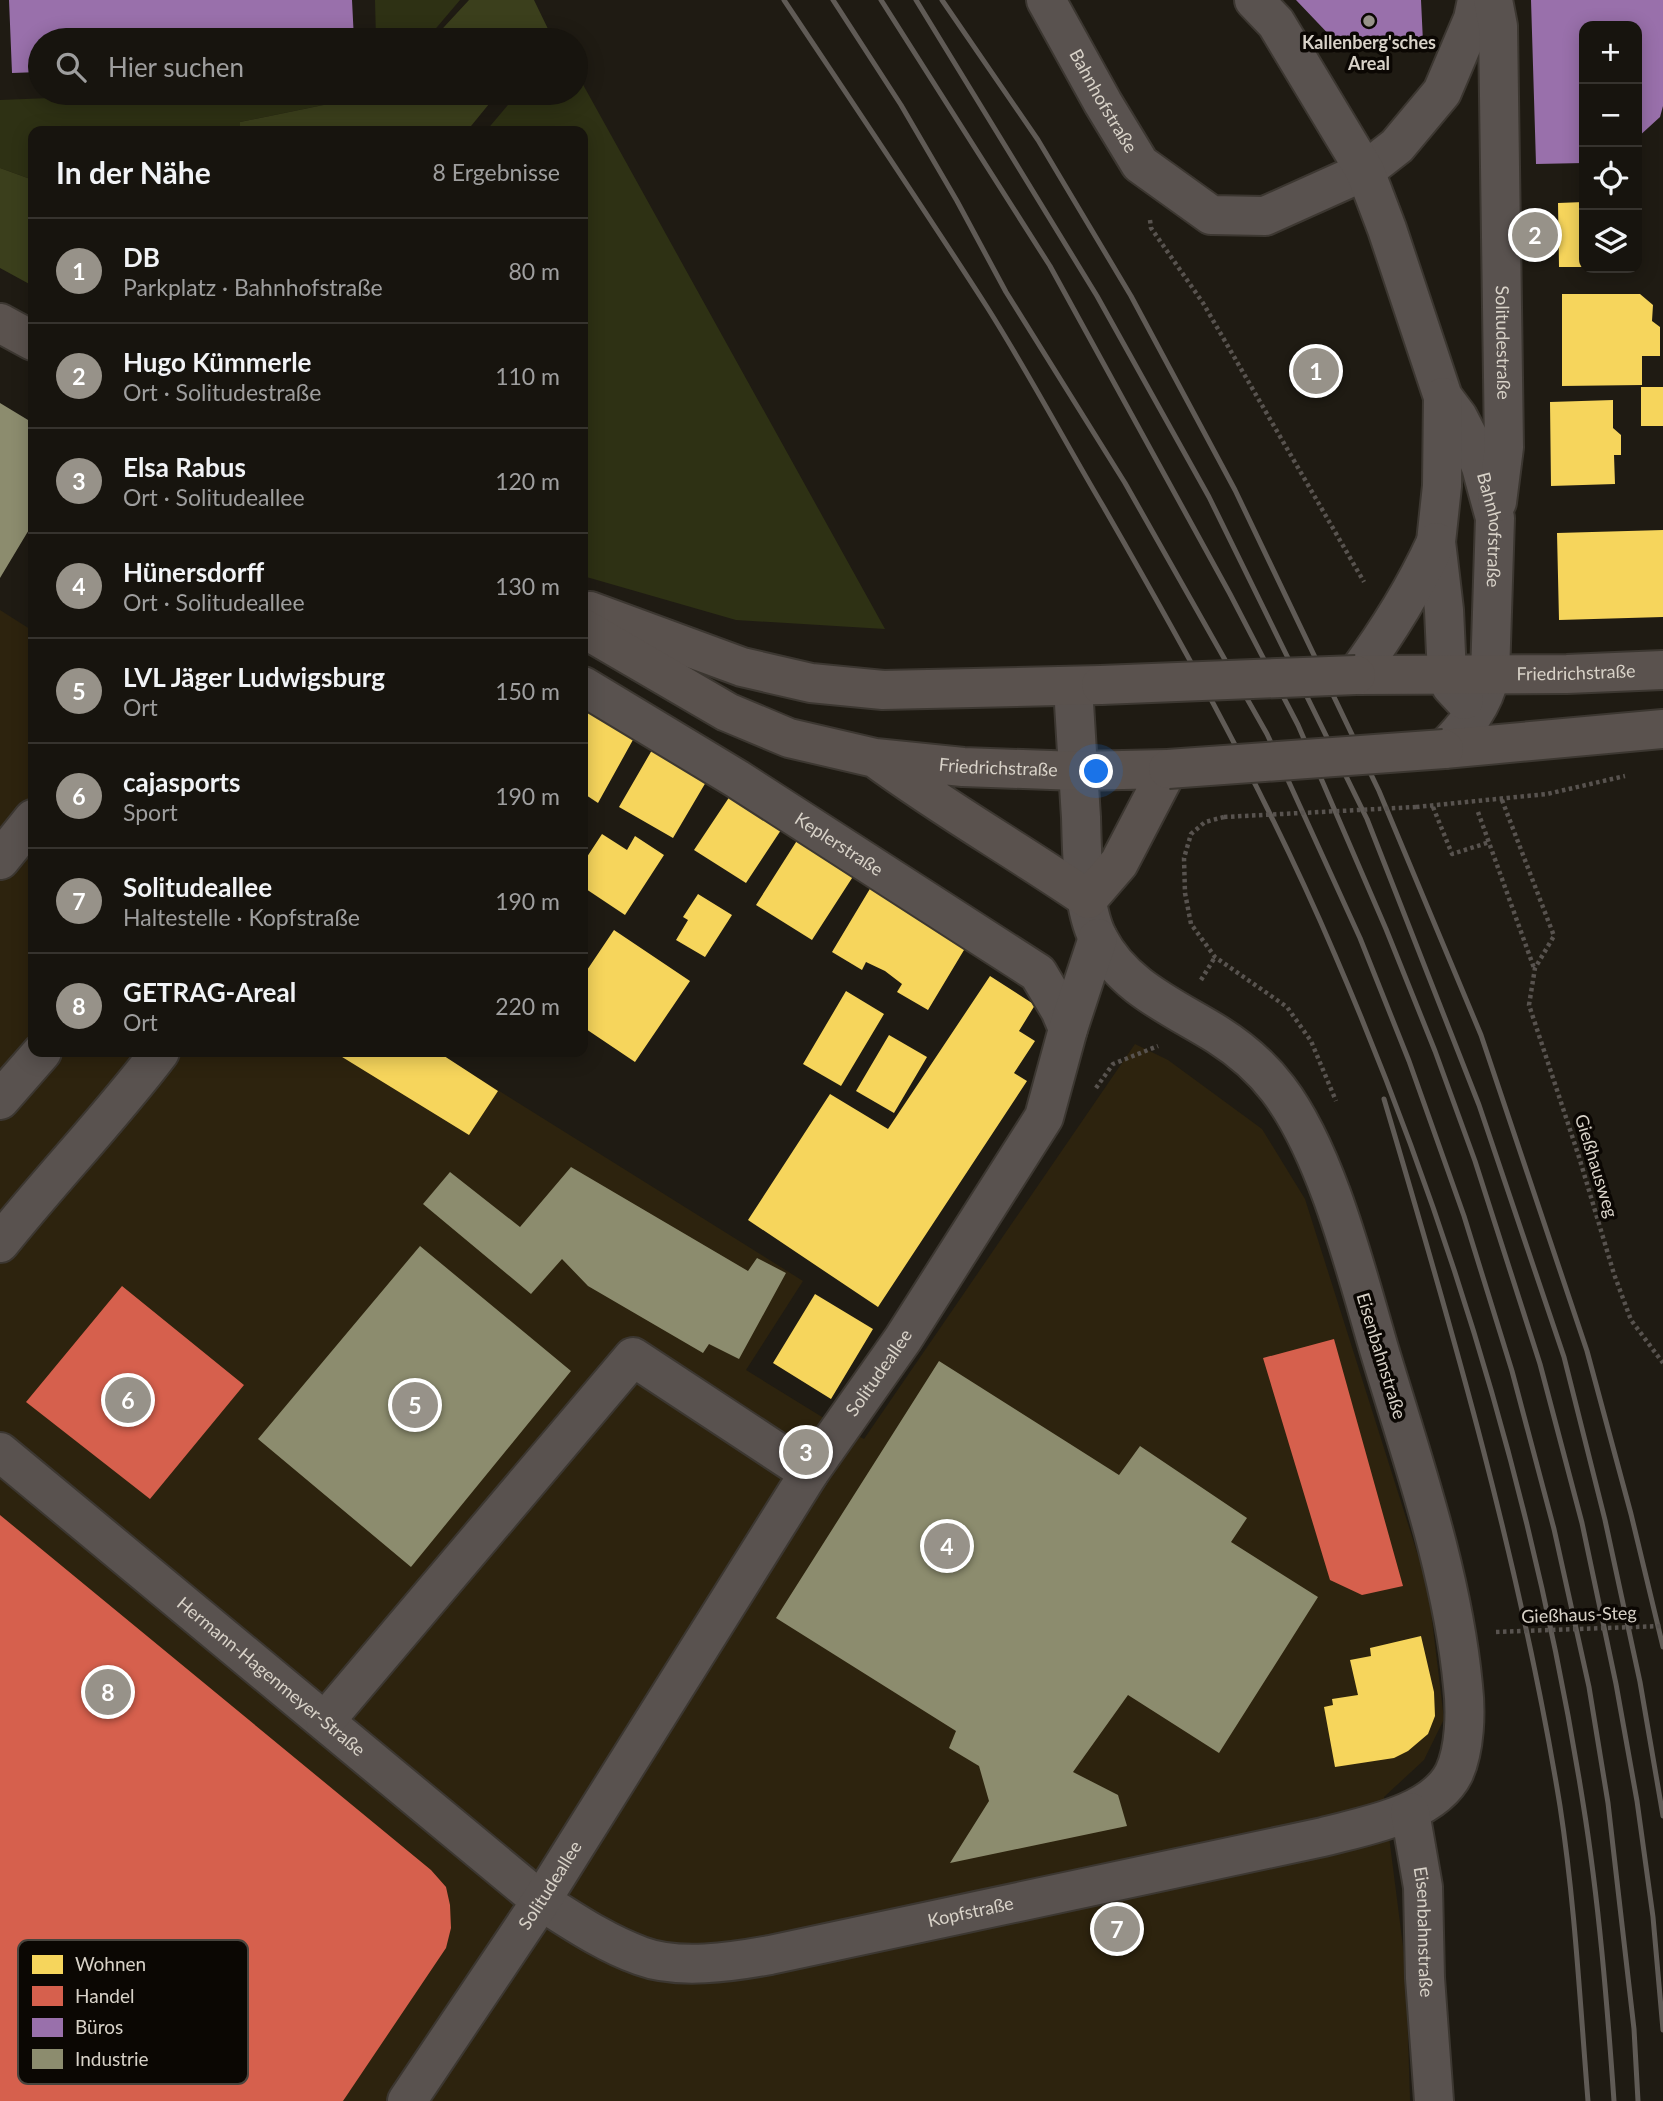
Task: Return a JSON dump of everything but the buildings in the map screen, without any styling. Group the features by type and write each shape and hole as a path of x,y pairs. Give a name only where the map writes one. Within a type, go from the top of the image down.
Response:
{"main road":[{"path":"0,323 28,338"},
{"name":"Friedrichstraße","path":"588,610 742,667 811,683 883,690 1087,686 1356,675 1490,675 1663,670"},
{"name":"Friedrichstraße","path":"588,631 727,712 789,738 875,758 963,766 1078,771 1168,769 1444,749 1663,729"},
{"path":"875,758 921,792 1024,855 1088,899 1119,863 1168,769"}],"street":[{"name":"Bahnhofstraße","path":"1046,0 1140,164 1211,215 1265,216 1365,171"},
{"name":"Bahnhofstraße","path":"1254,0 1276,23 1365,171 1443,397 1458,417 1481,467 1495,518 1490,675"},
{"path":"1365,171 1397,146 1442,92 1473,19 1477,0"},
{"name":"Solitudestraße","path":"1493,0 1498,26 1504,339 1504,447 1495,518"},
{"name":"Bahnhofstraße","path":"1443,397 1442,486 1436,542 1444,610 1447,675"},
{"name":"Bahnhofstraße","path":"1356,675 1384,638 1418,582 1436,542"},
{"path":"1447,675 1460,697 1502,728 1528,741"},
{"path":"1444,749 1462,731 1476,710 1487,691 1490,675"},
{"name":"Eisenbahnstraße","path":"1087,686 1078,771 1084,880 1098,938 1121,970 1144,992 1220,1036 1254,1063 1279,1090 1307,1140 1326,1184 1354,1265 1447,1584 1463,1688 1462,1739 1454,1773 1440,1793 1410,1812 1423,1887 1425,1978 1434,2101"},
{"name":"Keplerstraße","path":"588,689 737,779 1038,973 1068,1029"},
{"path":"0,860 28,825"},
{"name":"Solitudeallee","path":"407,2101 541,1901 808,1473 903,1339 1044,1116 1068,1029 1098,938"},
{"path":"0,1100 38,1057"},
{"path":"0,1242 124,1101 156,1057"},
{"path":"325,1721 633,1357 808,1473"},
{"name":"Hermann-Hagenmeyer-Straße","path":"0,1452 541,1901"},
{"name":"Kopfstraße","path":"541,1901 597,1937 644,1957 681,1963 724,1964 1220,1861 1323,1838 1410,1812"}],"path":[{"path":"1140,164 1151,228 1203,303 1364,582"},
{"path":"1044,1116 1076,1115 1113,1064 1157,1048 1215,957 1191,924 1185,893 1184,858 1191,834 1205,822 1224,817 1433,807 1502,800 1548,794 1637,773"},
{"path":"1502,800 1554,936 1535,968"},
{"path":"1433,807 1452,854 1490,842"},
{"path":"1478,812 1535,968"},
{"name":"Gießhausweg","path":"1535,968 1529,1005 1614,1274 1632,1320 1663,1363"},
{"name":"Gießhaus-Steg","path":"1496,1632 1663,1626"}],"shaded area":[{"path":"0,610 28,628 28,1057 445,1057 803,1281 746,1370 827,1420 864,1439 1135,1044 1168,1060 1262,1129 1305,1199 1428,1587 1444,1719 1424,1760 1384,1797 1406,1970 1410,2101 0,2101"}],"green space":[{"path":"375,0 460,0 436,28 376,28"},
{"path":"469,0 534,0 548,28 443,28"},
{"path":"588,94 885,629 736,620 588,577 588,126 490,126 508,105 588,105"},
{"path":"28,99 28,105 323,105 240,122 240,126 28,126 28,178 0,168 0,100"},
{"path":"323,105 488,105 471,126 240,126 240,122"},
{"path":"0,168 28,178 28,283 0,268"}],"railway":[{"path":"784,0 987,307 1165,616 1226,727 1283,840 1310,897 1377,1058 1417,1161 1486,1372 1541,1586 1564,1694 1589,1840 1602,1952 1614,2101"},
{"path":"833,0 901,105 1006,292 1125,483 1267,734 1360,938 1409,1061 1464,1216 1512,1371 1554,1529 1589,1687 1608,1803 1634,2029 1638,2101"},
{"path":"881,0 1050,266 1230,594 1298,725 1435,1051 1475,1161 1540,1364 1582,1523 1616,1684 1637,1801 1653,1917 1663,2030"},
{"path":"916,0 1097,296 1209,497 1367,819 1479,1105 1564,1357 1605,1520 1640,1682 1663,1816"},
{"path":"942,0 1038,140 1131,296 1235,490 1379,791 1481,1035 1587,1351 1663,1647"},
{"path":"1384,1099 1460,1362 1526,1627 1560,1806 1570,1880 1588,2101"}],"place":[{"name":"Kallenberg'sches Areal","path":"1369,21"},
{"name":"Hugo Kümmerle","path":"1535,235"},
{"name":"DB","path":"1316,371"},
{"name":"cajasports","path":"128,1400"},
{"name":"LVL Jäger Ludwigsburg","path":"415,1405"},
{"name":"Elsa Rabus","path":"806,1452"},
{"name":"Hünersdorff","path":"947,1546"},
{"name":"GETRAG-Areal","path":"108,1692"},
{"name":"Solitudeallee","path":"1117,1929"}]}
